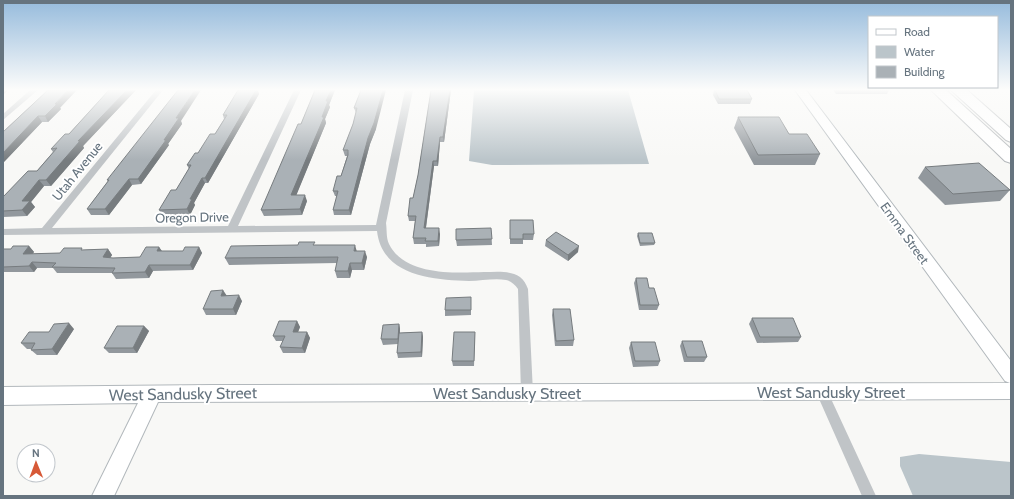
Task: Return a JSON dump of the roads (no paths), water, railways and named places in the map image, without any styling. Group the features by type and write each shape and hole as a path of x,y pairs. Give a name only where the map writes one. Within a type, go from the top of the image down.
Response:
{"highway":[{"path":"952,113 972,131 997,146"},
{"path":"963,113 1011,158"},
{"path":"984,113 1011,137"},
{"path":"998,113 1011,131"}],"street":[{"name":"Utah Avenue","path":"44,232 141,113"},
{"path":"231,230 287,113"},
{"path":"404,113 381,228 384,245 392,256 403,264 417,271 451,277 506,276 514,278 520,283 523,289 527,394"},
{"name":"Emma Street","path":"817,113 1011,375"},
{"name":"Oregon Drive","path":"3,232 381,228"},
{"name":"West Sandusky Street","path":"3,396 152,394 527,394 1011,391"},
{"path":"822,392 869,496"},
{"path":"103,496 152,394"}],"water":[{"path":"472,113 635,113 649,164 492,165 469,161"},
{"path":"919,454 1011,462 1011,496 913,496 900,466 900,457"}]}
